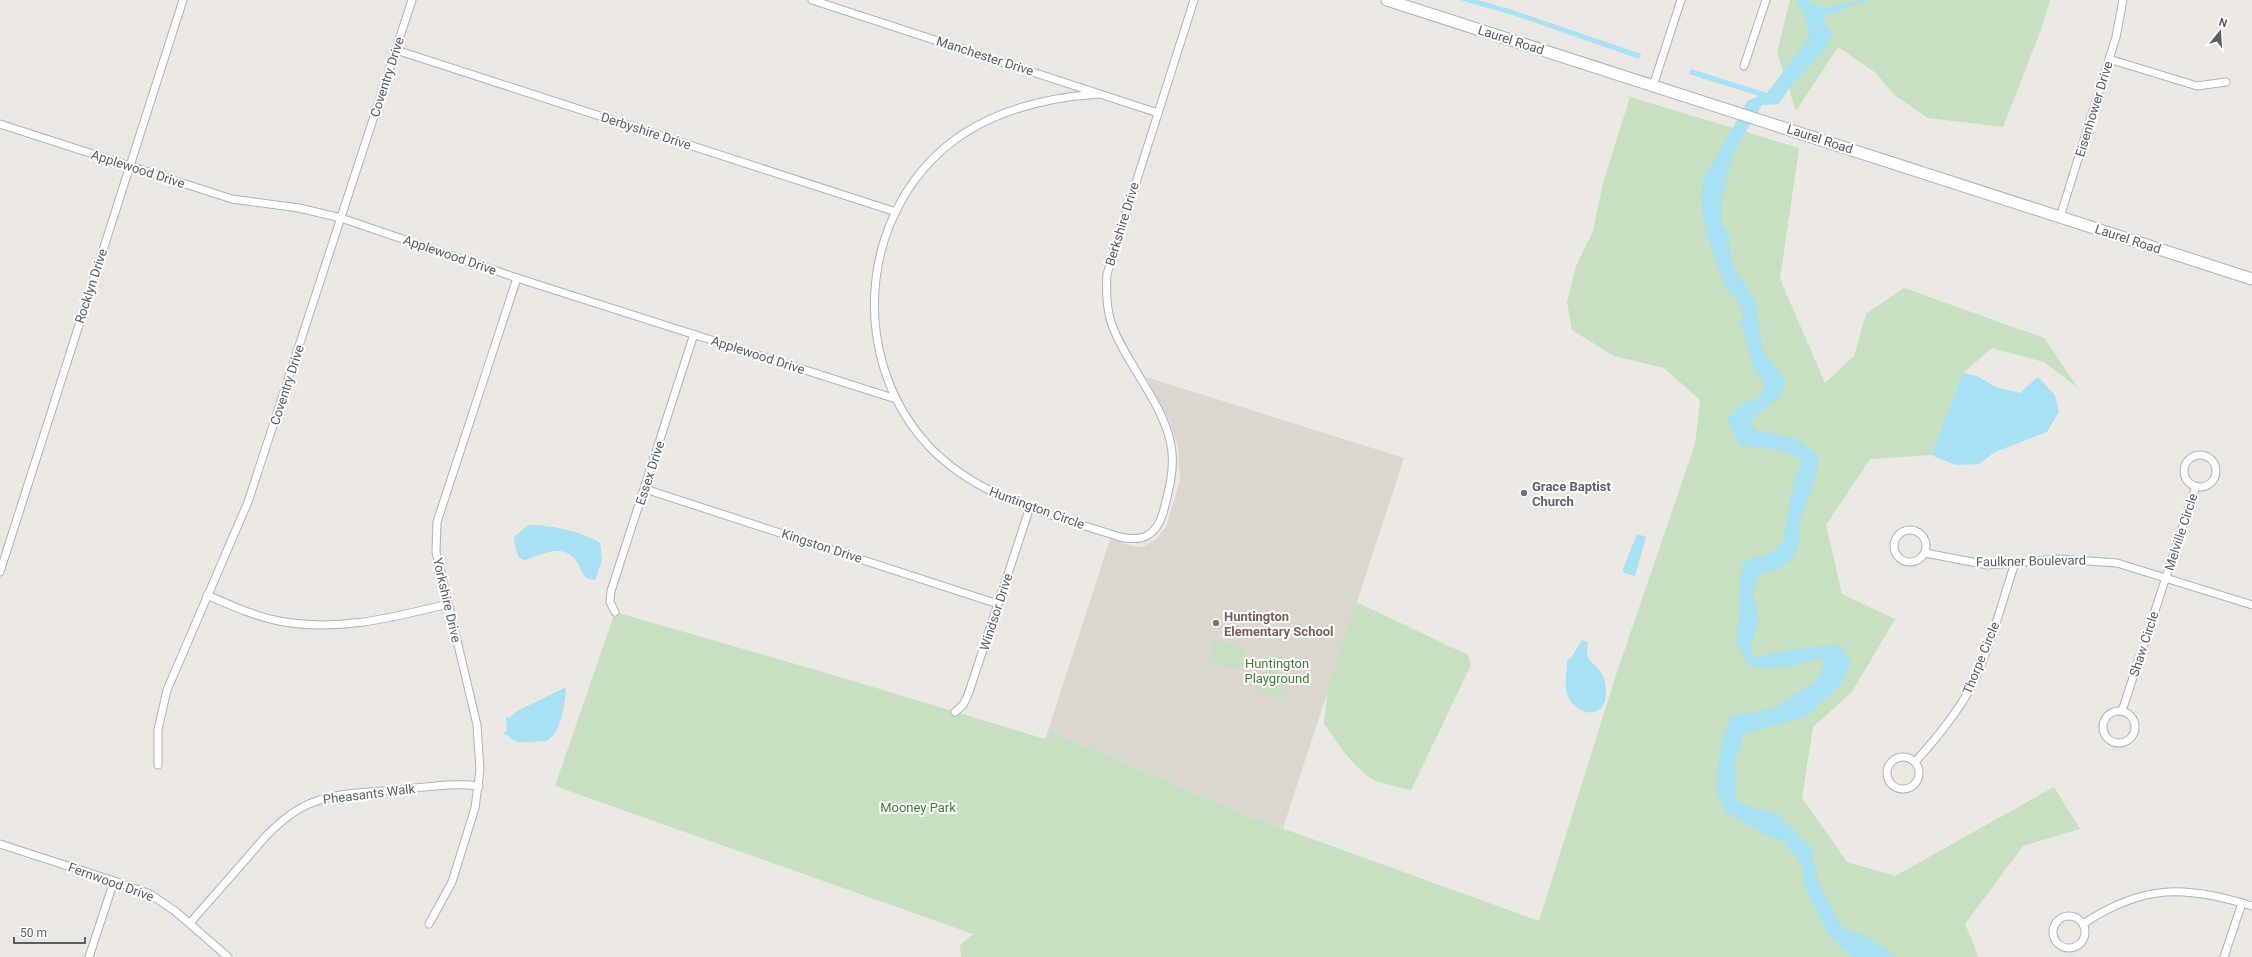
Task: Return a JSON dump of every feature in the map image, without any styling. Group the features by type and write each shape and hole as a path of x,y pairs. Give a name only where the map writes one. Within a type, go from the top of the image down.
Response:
{"street":[{"name":"Rocklyn Drive","path":"0,572 182,0"},
{"name":"Coventry Drive","path":"158,765 158,730 163,701 250,494 412,0"},
{"name":"Manchester Drive","path":"812,0 1158,113"},
{"name":"Berkshire Drive","path":"1152,534 1160,520 1170,484 1172,470 1171,444 1160,417 1111,323 1106,299 1106,283 1111,256 1194,0"},
{"name":"Laurel Road","path":"1387,0 2252,280"},
{"path":"1653,86 1681,0"},
{"path":"1744,66 1766,0"},
{"name":"Eisenhower Drive","path":"2060,217 2121,20 2123,0"},
{"name":"Derbyshire Drive","path":"396,50 896,212"},
{"path":"2109,59 2197,86 2226,82"},
{"name":"Huntington Circle","path":"1099,94 1075,95 1010,111 973,129 949,145 929,165 911,186 896,212 882,248 873,299 876,340 896,399 926,444 953,468 988,490 1030,507 1120,537 1136,540 1152,534"},
{"name":"Applewood Drive","path":"0,124 232,199 299,208 341,218 518,278 896,399"},
{"name":"Yorkshire Drive","path":"429,924 452,882 471,823 479,786 480,748 477,725 436,552 437,522 518,278"},
{"name":"Essex Drive","path":"615,612 610,602 611,591 694,334"},
{"name":"Melville Circle","path":"2201,455 2206,456 2211,459 2216,468 2215,479 2206,486 2196,486 2187,481 2185,476 2185,466 2191,458 2201,455"},
{"name":"Melville Circle","path":"2166,577 2196,486"},
{"name":"Kingston Drive","path":"645,489 998,604"},
{"name":"Windsor Drive","path":"955,712 963,705 968,695 1030,507"},
{"path":"1906,530 1916,531 1924,538 1925,553 1917,561 1912,562 1901,560 1894,551 1895,540 1906,530"},
{"name":"Faulkner Boulevard","path":"1925,553 1964,562 1988,564 2059,559 2084,559 2117,563 2252,605"},
{"name":"Thorpe Circle","path":"1915,762 1940,734 1969,690 1986,650 2015,563"},
{"name":"Shaw Circle","path":"2122,711 2166,577"},
{"path":"207,595 254,614 278,620 327,626 377,621 448,604"},
{"path":"2117,711 2122,711 2131,716 2135,726 2134,731 2128,739 2119,743 2114,742 2105,736 2102,725 2107,716 2117,711"},
{"path":"1901,758 1906,758 1915,762 1920,772 1919,778 1913,787 1902,790 1892,786 1888,776 1889,766 1892,762 1901,758"},
{"name":"Pheasants Walk","path":"190,923 267,835 278,824 301,808 314,802 344,795 453,784 479,786"},
{"name":"Fernwood Drive","path":"0,844 114,881 160,900 190,923 228,957"},
{"path":"89,957 114,881"},
{"path":"2083,924 2121,902 2166,891 2213,894 2252,906"},
{"path":"2224,957 2242,903"},
{"path":"2063,916 2075,916 2083,924 2086,934 2081,943 2077,946 2072,948 2062,947 2054,940 2053,929 2055,924 2063,916"}],"shaded area":[{"name":"Huntington Elementary School","path":"1146,377 1404,458 1283,828 1246,815 1053,732 1047,734 1110,539 1136,547 1145,546 1156,539 1166,527 1180,480 1178,446 1169,420"}],"green space":[{"path":"1790,0 2050,0 2042,27 2003,127 1928,118 1893,94 1876,73 1838,47 1796,111 1777,53"},
{"name":"Mooney Park","path":"1630,97 1799,148 1780,279 1825,383 1854,356 1866,314 1904,288 2044,338 2078,388 2044,362 1992,348 1963,373 1931,455 1870,459 1826,525 1842,594 1895,619 1852,692 1813,727 1802,798 1847,862 1895,876 2054,787 2080,829 2023,846 1965,924 1979,957 961,957 960,945 973,934 555,786 615,612 823,672 1045,739 1047,734 1053,732 1246,815 1539,921 1615,678 1695,444 1700,400 1664,368 1614,356 1572,330 1567,302 1576,266 1593,231 1603,183"},
{"path":"1356,602 1468,655 1471,665 1411,790 1378,782 1366,775 1346,755 1324,724 1328,688"},
{"name":"Huntington Playground","path":"1215,639 1246,649 1240,670 1208,661"},
{"name":"Huntington Playground","path":"1269,653 1295,661 1288,684 1285,684 1279,697 1257,690"}],"water":[{"path":"1460,0 1478,0 1512,10 1641,54 1639,59 1516,16"},
{"path":"1795,0 1808,0 1821,8 1847,4 1842,12 1826,14 1824,24 1833,32 1827,46 1808,69 1794,81 1779,104 1762,105 1733,153 1722,200 1722,225 1728,231 1732,265 1755,301 1763,351 1786,381 1779,397 1754,417 1752,423 1755,430 1798,439 1818,456 1815,480 1800,521 1797,551 1787,563 1759,575 1753,592 1759,619 1751,646 1754,657 1810,647 1840,645 1851,661 1841,685 1805,717 1744,734 1736,759 1736,797 1741,804 1777,814 1811,847 1820,887 1842,928 1864,935 1896,957 1854,957 1828,935 1803,884 1804,868 1783,840 1772,838 1725,812 1715,787 1721,746 1730,717 1774,708 1816,681 1825,662 1822,657 1805,663 1786,667 1757,668 1749,666 1736,642 1740,607 1740,578 1744,561 1771,553 1783,541 1793,484 1802,462 1790,454 1782,451 1740,446 1727,420 1743,403 1759,398 1763,392 1763,382 1754,368 1741,325 1743,314 1741,306 1725,286 1702,216 1701,193 1703,178 1719,153 1747,101 1759,96 1689,74 1691,69 1767,93 1809,38 1805,18"},
{"path":"1963,373 1977,376 1996,387 2020,393 2038,377 2055,395 2059,412 2047,432 1995,452 1979,464 1956,465 1931,455"},
{"path":"528,525 546,526 575,532 600,543 602,560 595,580 586,578 575,559 568,553 562,551 543,553 525,560 519,558 515,547 514,537"},
{"path":"1637,534 1646,537 1635,576 1624,573 1623,569"},
{"path":"1582,640 1587,642 1587,655 1591,662 1602,673 1605,682 1606,694 1604,703 1601,708 1595,712 1583,711 1576,707 1571,701 1566,690 1567,660 1571,658"},
{"path":"566,687 562,717 551,738 545,741 517,742 507,735 505,736 504,733 507,731 506,717 509,718 517,711"}],"waterway":[{"path":"1843,6 1868,0"}],"place":[{"name":"Grace Baptist Church","path":"1524,493"},
{"name":"Huntington Elementary School","path":"1216,623"}]}
